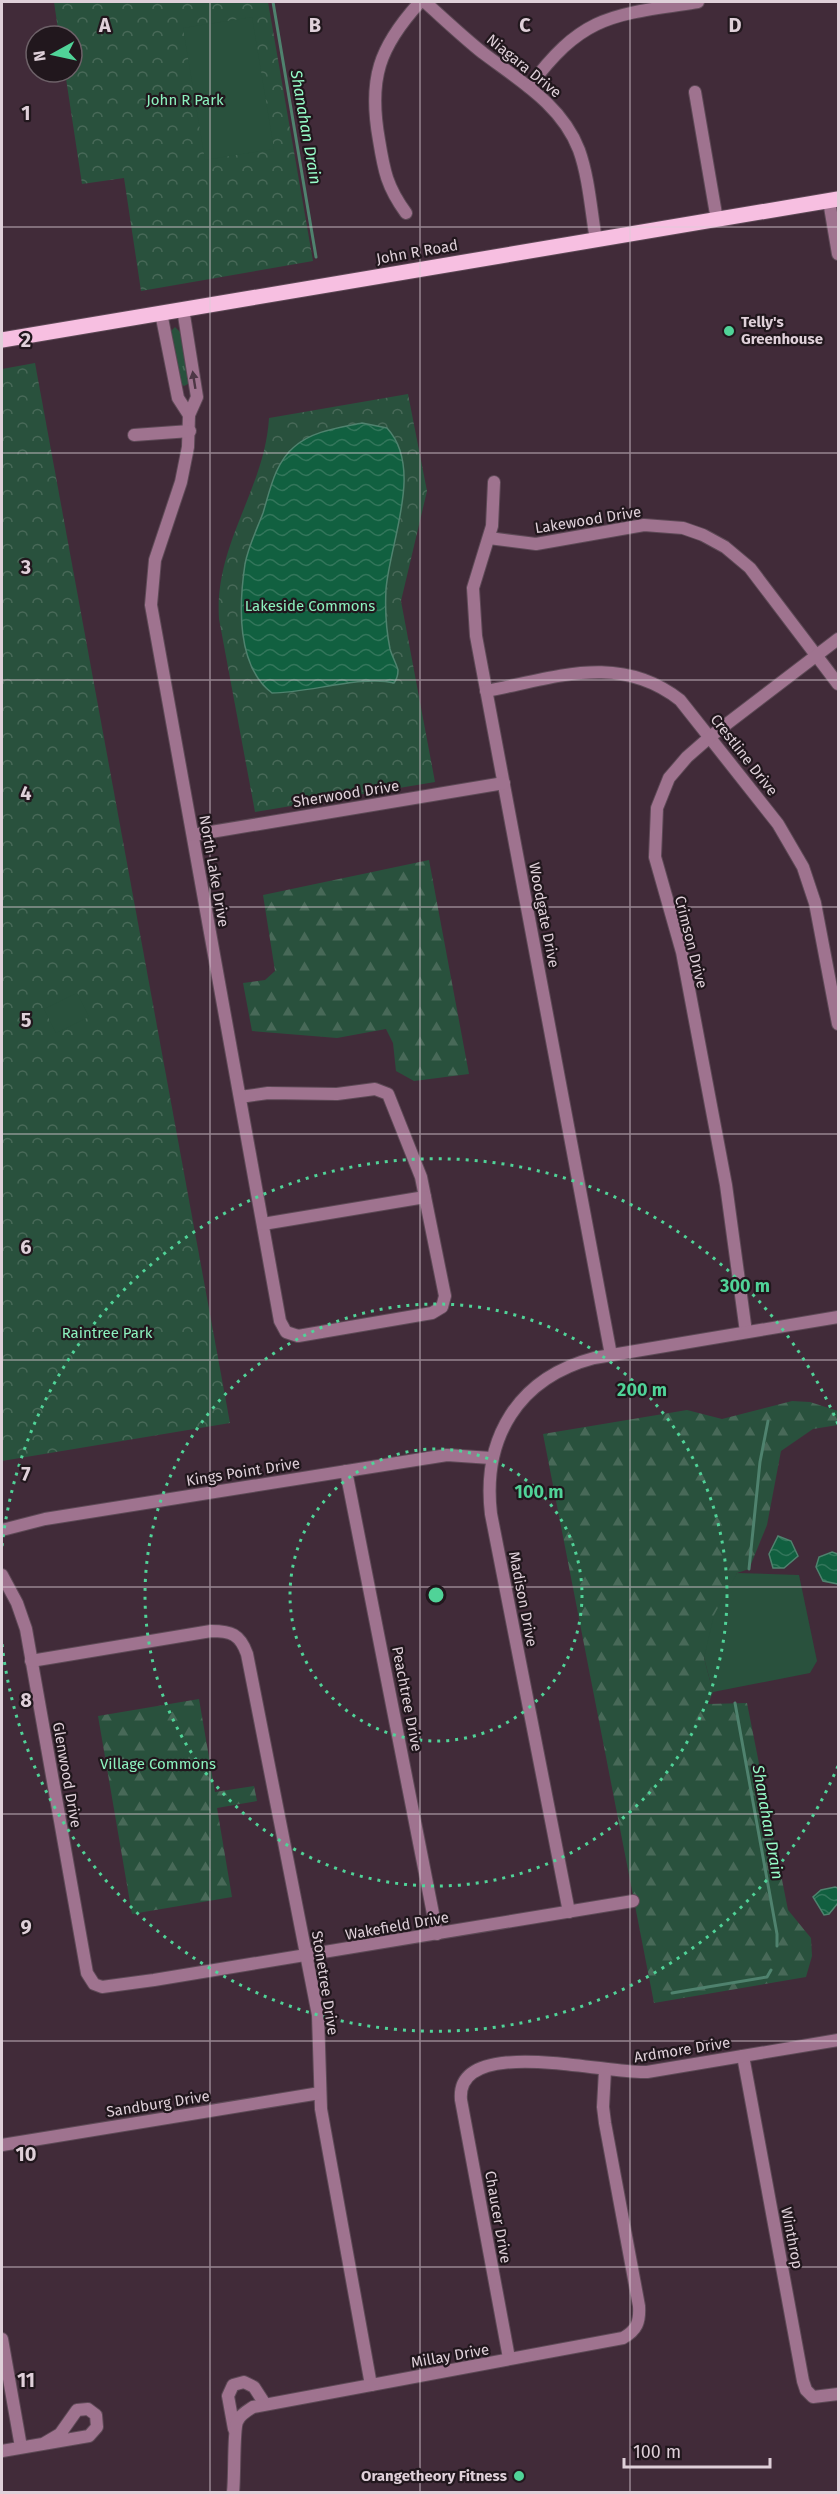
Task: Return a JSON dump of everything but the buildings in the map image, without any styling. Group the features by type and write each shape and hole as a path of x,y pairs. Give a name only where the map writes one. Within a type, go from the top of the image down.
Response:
{"main road":[{"name":"John R Road","path":"2,340 834,200"}],"street":[{"name":"Niagara Drive","path":"422,2 529,87 556,112 574,139 582,162 596,240"},
{"path":"406,213 387,181 374,115 374,92 386,46 422,2"},
{"path":"529,87 555,52 590,27 620,15 698,2"},
{"path":"695,92 717,220"},
{"path":"834,200 838,254"},
{"name":"North Lake Drive","path":"183,309 197,397 189,415 189,431 181,482 155,560 151,605 280,1321 286,1332 298,1336 432,1313 442,1307 445,1296 425,1197"},
{"name":"North Lake Drive","path":"161,313 178,398 189,415"},
{"path":"134,435 189,431"},
{"name":"Woodgate Drive","path":"494,482 495,503 489,538 475,579 472,599 486,691 611,1354"},
{"name":"Lakewood Drive","path":"489,538 517,544 544,544 644,525 663,525 695,532 738,556 838,684"},
{"name":"Crimson Drive","path":"746,1332 724,1173 682,952 655,858 657,808 669,778 711,736 838,639"},
{"name":"Crestline Drive","path":"486,691 581,672 605,670 626,673 666,689 680,700 711,736 778,824 803,867 815,903 838,1024"},
{"name":"Sherwood Drive","path":"193,835 504,783"},
{"path":"240,1097 268,1093 337,1094 375,1089 388,1094 418,1171 425,1197 263,1224"},
{"name":"Madison Drive","path":"569,1912 491,1514 488,1493 491,1458 498,1436 509,1416 530,1390 559,1370 584,1360 838,1317"},
{"name":"Kings Point Drive","path":"2,1530 45,1519 447,1455 491,1458"},
{"name":"Peachtree Drive","path":"346,1471 437,1934"},
{"name":"Glenwood Drive","path":"2,1575 20,1611 87,1973 94,1984"},
{"name":"Stonetree Drive","path":"31,1661 228,1630 237,1636 247,1654 320,2025 320,2093 372,2385"},
{"name":"Wakefield Drive","path":"94,1984 113,1986 633,1901"},
{"name":"Ardmore Drive","path":"463,2080 473,2071 482,2068 518,2062 552,2062 628,2073 647,2072 838,2040"},
{"name":"Winthrop","path":"742,2056 803,2381 806,2390 813,2397 838,2394"},
{"name":"Millay Drive","path":"234,2429 243,2413 265,2404 623,2338 636,2327 639,2306 603,2107 605,2070"},
{"name":"Chaucer Drive","path":"463,2080 461,2100 509,2358"},
{"name":"Sandburg Drive","path":"2,2145 320,2093"},
{"path":"2,2339 21,2447"},
{"path":"233,2493 236,2459 228,2396 233,2385 244,2382 254,2387 265,2404"},
{"path":"2,2451 43,2444"}],"green space":[{"name":"John R Park","path":"54,2 268,2 313,261 141,291 124,178 82,184 67,84 84,84 84,24 57,24"},
{"path":"252,17 274,149 205,160 183,28"},
{"path":"175,327 180,332 188,378 188,384 184,386 180,383 171,331"},
{"name":"Raintree Park","path":"35,363 230,1423 2,1461 2,369"},
{"name":"Lakeside Commons","path":"408,394 427,491 401,601 435,782 255,812 219,619 224,566 259,469 269,418"},
{"path":"429,860 469,1074 414,1081 396,1071 393,1043 386,1029 337,1038 252,1031 243,983 265,980 275,971 263,895"},
{"path":"77,993 89,1017 56,1033 44,1009"},
{"path":"792,1401 810,1402 838,1411 838,1425 813,1429 781,1451 767,1525 749,1569 737,1573 704,1658 713,1692 708,1704 747,1703 788,1910 811,1938 812,1956 806,1977 654,2003 543,1434 687,1410 722,1419"},
{"path":"737,1573 799,1575 817,1661 810,1673 713,1692 704,1658 714,1615"},
{"name":"Village Commons","path":"199,1699 215,1792 254,1786 257,1801 217,1808 232,1897 132,1914 98,1716"}],"water":[{"path":"362,423 387,428 398,444 403,463 402,505 386,589 386,619 390,649 398,670 397,677 394,683 367,681 272,693 260,681 246,651 241,615 248,551 274,477 288,453 309,437"},
{"path":"778,1536 791,1541 798,1556 784,1568 773,1568 769,1554"},
{"path":"832,1552 838,1554 838,1584 823,1581 816,1567 819,1557"},
{"path":"838,1888 838,1903 829,1914 824,1915 813,1897 821,1890"}],"waterway":[{"name":"Shanahan Drain","path":"273,2 316,257"},
{"name":"Shanahan Drain","path":"749,1569 760,1462 768,1421"},
{"name":"Shanahan Drain","path":"735,1703 777,1934 777,1946"},
{"name":"Shanahan Drain","path":"672,1993 767,1977 771,1970"}],"place":[{"name":"Telly's Greenhouse","path":"729,331"},
{"name":"Orangetheory Fitness","path":"519,2476"}]}
